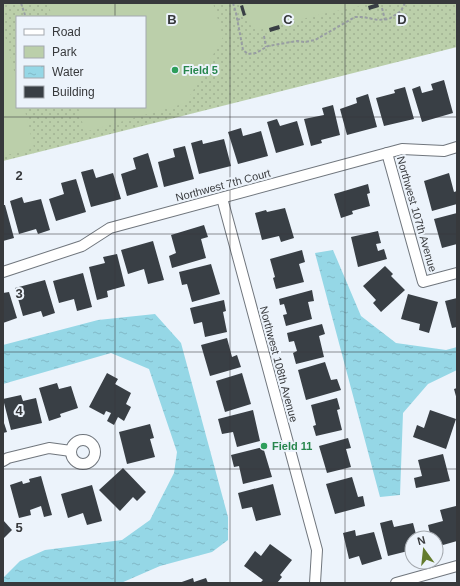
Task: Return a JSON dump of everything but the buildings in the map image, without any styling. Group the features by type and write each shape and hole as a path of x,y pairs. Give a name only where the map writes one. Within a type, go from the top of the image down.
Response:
{"street":[{"name":"Northwest 7th Court","path":"3,272 82,246 110,228 402,149 444,151 457,147"},
{"name":"Northwest 107th Avenue","path":"388,153 423,282 457,273"},
{"name":"Northwest 108th Avenue","path":"222,198 317,550 315,583"},
{"path":"3,461 8,458 49,448 71,451"},
{"path":"396,583 457,566"}],"path":[{"path":"21,3 25,15"},
{"path":"232,3 243,50 248,54 256,53 266,47 297,41 305,42 314,40 355,17 385,20 396,16 401,11 405,3"},
{"path":"382,8 385,20"},
{"path":"237,20 242,18"},
{"path":"264,36 266,47"}],"green space":[{"path":"3,3 457,3 457,47 3,161"},
{"name":"Field 5","path":"48,3 213,3 223,37 186,103 85,132 78,108 146,108 146,16 52,16"},
{"path":"243,3 375,3 322,14 259,30 251,26"},
{"path":"3,28 16,78 16,108 24,108 34,148 3,156"}],"water":[{"path":"333,250 361,316 396,343 446,350 457,347 457,370 428,384 403,413 400,495 380,497 315,253"},
{"path":"155,314 181,343 228,517 228,540 212,552 160,566 121,583 3,583 3,578 20,561 45,550 122,540 150,520 174,473 177,452 149,369 111,353 3,384 3,345 98,320"}],"place":[{"name":"Field 5","path":"175,70"},
{"name":"Field 11","path":"264,446"}]}
